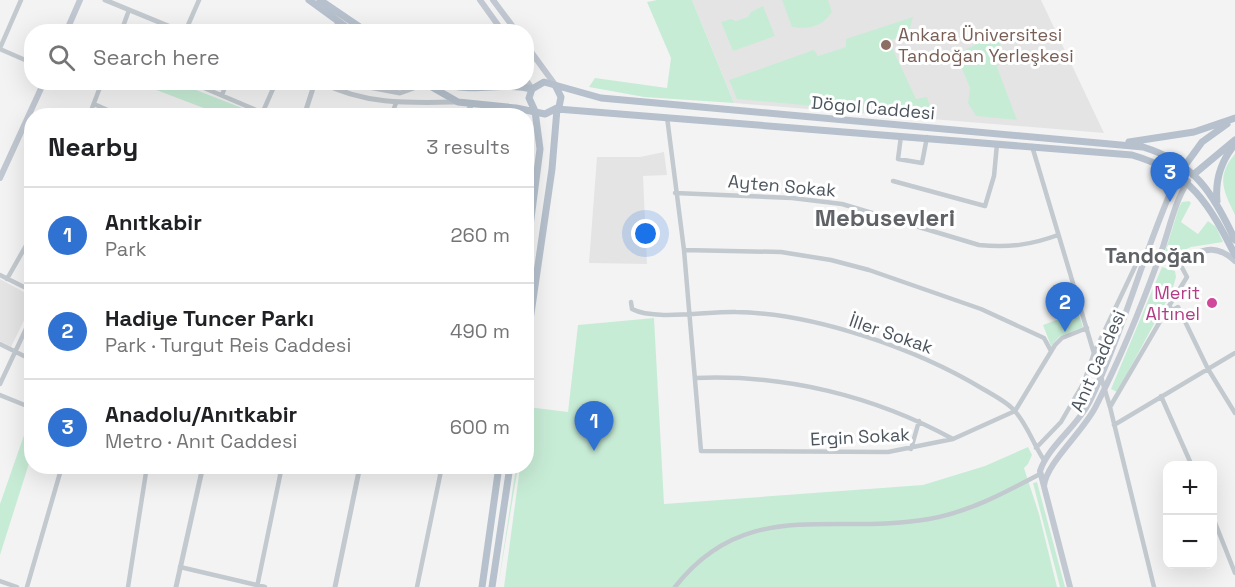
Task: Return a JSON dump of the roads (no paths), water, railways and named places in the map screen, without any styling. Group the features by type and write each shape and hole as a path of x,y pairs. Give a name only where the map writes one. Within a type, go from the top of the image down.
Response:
{"main road":[{"path":"70,24 80,0"},
{"path":"309,0 342,24"},
{"path":"320,0 355,24"},
{"path":"480,0 497,24"},
{"path":"493,0 511,24"},
{"path":"534,56 561,97 557,109 534,290"},
{"path":"534,88 544,82 556,87"},
{"name":"Dögol Caddesi","path":"556,87 601,98 1117,143 1154,150 1195,173 1217,201 1235,240"},
{"path":"32,108 41,90"},
{"path":"437,90 458,102 512,108"},
{"path":"532,90 530,103 533,108"},
{"path":"534,199 539,162 535,111 545,114 557,109"},
{"name":"Dögol Caddesi","path":"557,109 927,136 1132,155 1154,162 1188,181 1209,206 1235,255"},
{"path":"1117,143 1184,134 1235,118"},
{"path":"1178,175 1213,133 1235,118"},
{"path":"0,177 24,126"},
{"path":"1188,181 1235,140"},
{"path":"1217,201 1219,173 1226,156 1235,144"},
{"name":"Anıt Caddesi","path":"1040,474 1044,460 1079,420 1100,378 1178,175"},
{"name":"Anıt Caddesi","path":"1044,489 1050,468 1082,431 1103,390 1160,258 1179,195 1188,181"},
{"path":"1160,258 1178,260 1207,248 1222,252 1235,261"},
{"path":"1050,468 1040,474 1070,587"},
{"path":"482,587 498,474"},
{"path":"492,587 509,474"}],"street":[{"path":"21,0 0,48 24,61"},
{"path":"105,0 164,24"},
{"path":"188,24 199,0"},
{"path":"124,24 129,10"},
{"path":"92,108 99,90"},
{"path":"209,90 249,108"},
{"path":"222,95 224,90"},
{"path":"265,108 272,90"},
{"path":"307,108 312,90"},
{"path":"341,90 354,95 396,103 458,102"},
{"path":"384,90 400,93 407,90"},
{"path":"394,108 396,103"},
{"path":"470,108 474,103"},
{"path":"94,104 103,108"},
{"path":"667,117 684,250 695,378 744,377 796,384 866,401 919,421 953,439"},
{"path":"901,134 898,159 922,163 927,136"},
{"path":"893,181 985,206 994,176 997,142"},
{"path":"1032,146 1087,328 1103,390 1110,407 1154,587"},
{"name":"Ayten Sokak","path":"675,193 792,198 842,204 979,245 1001,247 1030,245 1058,235"},
{"path":"7,279 24,249"},
{"path":"684,250 781,252 831,260 869,270 981,309 1044,338 1051,351"},
{"path":"1036,448 1061,422 1084,381 1094,353 1140,256 1148,256"},
{"path":"1110,407 1187,277 1178,260"},
{"path":"0,275 24,287"},
{"name":"İller Sokak","path":"631,302 632,309 638,313 659,316 689,312 762,315 852,333 950,369 1015,411 1044,460"},
{"path":"1169,306 1173,310 1178,307 1208,369 1235,413"},
{"path":"1015,411 1051,351 1062,338 1087,328"},
{"path":"0,384 24,333"},
{"path":"0,344 24,356"},
{"path":"1114,425 1235,353"},
{"name":"Ergin Sokak","path":"695,378 701,451 819,454 888,452 953,439 1015,411"},
{"path":"0,395 24,405"},
{"path":"1161,396 1190,461"},
{"path":"911,449 919,421"},
{"path":"27,587 61,474"},
{"path":"128,587 146,474"},
{"path":"176,587 201,474"},
{"path":"257,586 280,474"},
{"path":"335,587 358,474"},
{"path":"417,587 440,474"},
{"path":"675,587 700,559 720,544 745,532 778,527 908,522 943,516 976,505 1040,474"},
{"path":"1217,528 1235,573"},
{"path":"180,567 266,587"},
{"path":"0,581 17,587"}],"place":[{"name":"Ankara Üniversitesi Tandoğan Yerleşkesi","path":"886,45"},
{"name":"Anadolu/Anıtkabir","path":"1170,202"},
{"name":"Merit Altınel","path":"1212,303"},
{"name":"Hadiye Tuncer Parkı","path":"1065,332"},
{"name":"Anıtkabir","path":"594,451"}],"district":[{"name":"Mebusevleri","path":"885,218"},
{"name":"Tandoğan","path":"1155,256"}]}
